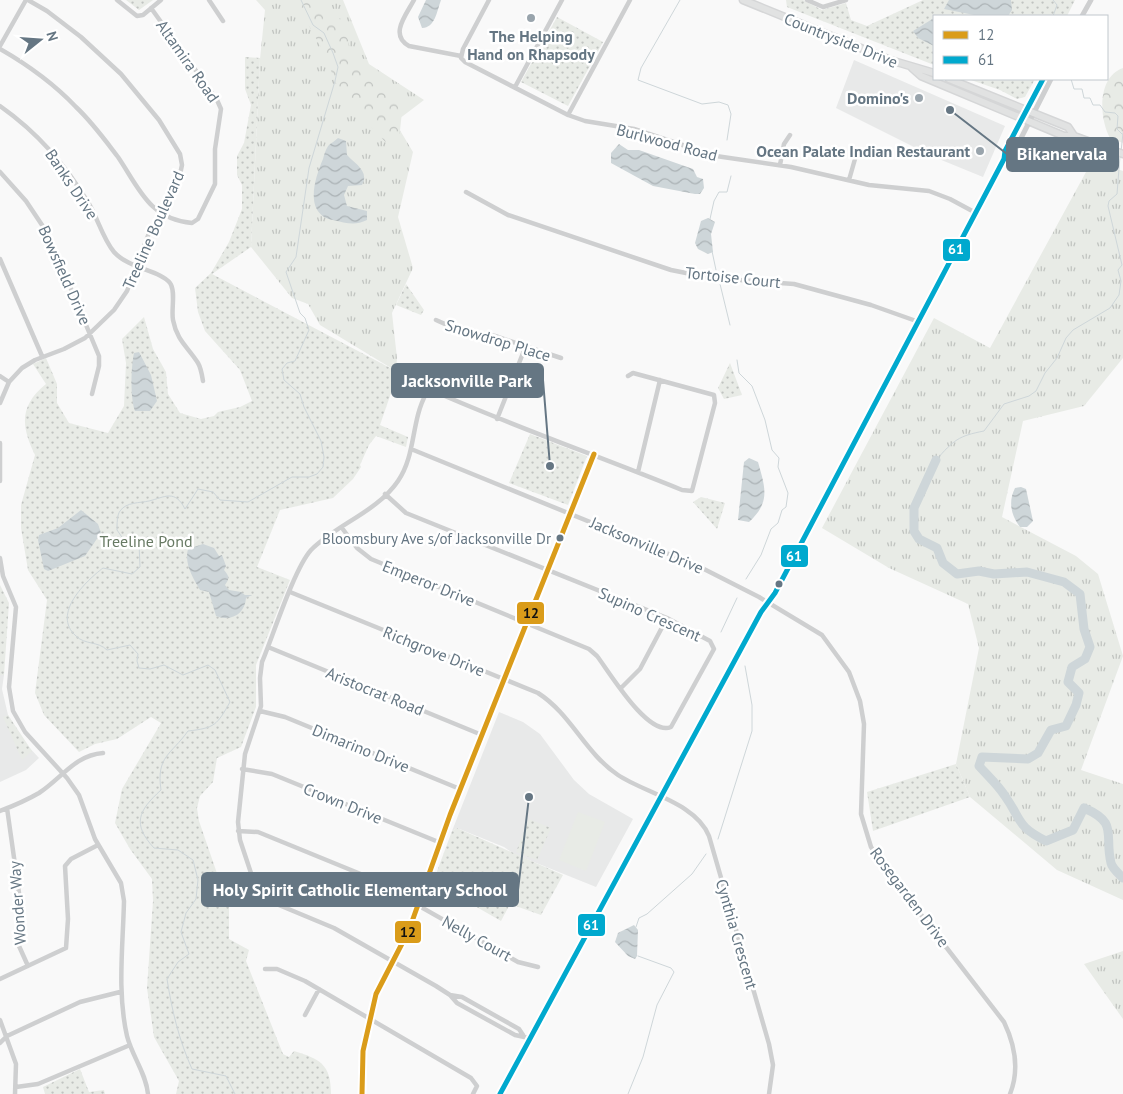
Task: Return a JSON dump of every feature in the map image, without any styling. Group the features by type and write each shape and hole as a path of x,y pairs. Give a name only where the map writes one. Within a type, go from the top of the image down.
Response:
{"main road":[{"name":"Countryside Drive","path":"743,0 912,68 933,73"},
{"name":"Countryside Drive","path":"912,68 921,76 1022,119 1064,136 1074,136 1123,154"},
{"name":"Countryside Drive","path":"951,80 1068,127 1074,136"}],"street":[{"path":"0,48 27,0"},
{"name":"Treeline Boulevard","path":"0,404 9,382 26,365 42,356 68,347 90,334 120,303 160,212 181,174 182,160 176,146 150,108 109,61 61,21 27,0"},
{"path":"118,0 137,16 143,15 161,0"},
{"path":"209,0 223,21"},
{"path":"414,0 400,28 400,38 403,43 408,46 461,56 489,0"},
{"path":"514,88 562,0"},
{"path":"568,115 630,0"},
{"path":"808,0 823,7 846,0"},
{"path":"1083,15 1091,0"},
{"name":"Altamira Road","path":"0,48 40,75 76,107 114,152 142,197 160,212 186,223 192,223 198,219 215,184 215,149 221,109 217,100 151,8"},
{"name":"Burlwood Road","path":"461,56 465,62 514,88 568,115 592,123 643,132 682,147 716,156 780,165 879,186 929,191 950,199 976,213"},
{"path":"500,1094 919,322 1004,159 1005,151 1042,80"},
{"path":"1004,159 1012,156 1035,114 1051,80"},
{"name":"Banks Drive","path":"0,106 29,129 55,155 88,202 113,250 124,261 170,283 173,289 172,314 176,330 185,348 198,363 203,381"},
{"path":"780,165 784,144 790,135"},
{"path":"849,180 855,159"},
{"name":"Bowsfield Drive","path":"0,172 26,201 48,234 90,334 100,361 92,394"},
{"name":"Tortoise Court","path":"466,192 508,215 671,270 711,278 794,284 870,305 919,322"},
{"path":"0,259 42,356"},
{"name":"Snowdrop Place","path":"436,320 456,329 495,336 525,348 561,358"},
{"path":"497,419 525,348"},
{"path":"523,1035 519,1028 462,998 450,995 334,928 262,898 252,876 238,830 244,754 260,711 260,670 290,592 308,554 385,494 401,476 411,448 424,398 429,392 438,393 497,419 594,454 682,490 692,490 697,480 716,399 710,393 633,373 628,376"},
{"path":"0,376 9,382"},
{"path":"638,472 660,380"},
{"path":"0,443 0,481"},
{"name":"Jacksonville Drive","path":"411,448 698,566 768,603"},
{"path":"362,1094 363,1056 378,990 409,930 460,788 505,680 594,454"},
{"name":"Supino Crescent","path":"385,494 406,513 667,618 710,641 714,649 671,727 661,728 650,722 591,650 527,623"},
{"name":"Emperor Drive","path":"342,528 357,548 370,559 527,623"},
{"path":"0,558 3,576 16,607 9,688 10,704 20,726 62,773 82,800 98,845 118,877 124,894 120,992 130,1045 144,1076 148,1094"},
{"name":"Richgrove Drive","path":"290,592 538,693 550,701 570,721 594,754 607,766 621,776 661,797"},
{"name":"Rosegarden Drive","path":"768,603 822,635 849,672 860,701 864,724 861,814 866,835 888,872 1004,1022 1014,1047 1016,1075 1010,1094"},
{"path":"621,688 640,669 667,618"},
{"name":"Aristocrat Road","path":"268,647 482,735"},
{"name":"Dimarino Drive","path":"260,711 285,717 460,788"},
{"path":"0,811 39,792 90,754 103,753"},
{"name":"Crown Drive","path":"242,768 272,774 441,843"},
{"name":"Cynthia Crescent","path":"661,797 696,817 703,824 709,836 769,1044 773,1065 769,1094"},
{"name":"Wonder Way","path":"7,808 20,903 18,943 28,966"},
{"name":"Nelly Court","path":"238,830 255,831 368,877 518,962 538,967"},
{"path":"0,979 66,948 68,919 65,866 71,859 98,845"},
{"path":"265,969 277,970 319,989 471,1078 477,1086 473,1094"},
{"path":"305,1014 319,989"},
{"path":"0,1043 7,1036 80,1002 120,992"},
{"path":"450,995 457,1004 515,1035 523,1035 529,1038"},
{"path":"0,1020 16,1064 15,1094"},
{"path":"0,1036 7,1036"},
{"path":"16,1087 38,1084 130,1045"}],"shaded area":[{"path":"854,60 1005,126 983,177 934,157 836,108"},
{"path":"0,675 4,675 2,689 8,715 27,745 39,758 26,770 0,782"},
{"path":"499,712 523,722 540,734 574,780 589,794 633,819 596,887 514,854 504,847 457,828 452,831"}],"green space":[{"path":"126,0 153,0 139,10"},
{"path":"256,0 343,0 369,64 424,100 395,122 413,152 398,217 413,268 392,313 397,358 396,371 320,325 308,304 292,298 251,247 260,59 265,10"},
{"path":"786,0 803,0 822,10 846,3 851,20 867,26 923,0 1075,0 1068,15 933,15 933,65 787,7"},
{"path":"308,2 345,21 351,60 403,102 399,140 391,148 340,93 323,51 298,6"},
{"path":"557,17 603,42 568,106 521,82"},
{"name":"Treeline Pond","path":"245,57 260,58 251,247 212,274 396,371 380,425 408,437 406,447 376,436 369,445 360,465 361,467 353,479 333,498 280,510 257,567 290,580 256,665 256,707 241,747 217,758 213,782 200,796 197,808 199,821 221,885 229,902 229,939 249,950 246,961 283,1054 289,1057 294,1051 311,1057 322,1064 329,1076 331,1094 176,1094 179,1081 154,1037 147,988 153,901 152,879 130,849 115,823 122,789 161,723 151,717 117,739 95,744 79,752 44,715 35,693 47,600 28,570 21,528 21,505 35,455 27,435 25,417 31,400 46,384 33,364 46,358 57,384 57,403 69,423 108,433 124,406 126,363 122,339 144,317 153,349 166,372 168,394 180,413 201,419 214,416 218,412 240,407 252,401 240,370 205,331 198,312 195,288 211,273 229,242 242,209 242,185 237,175 237,156 244,143 251,105 245,89"},
{"path":"1123,68 1123,143 1110,138 1106,130 1102,109 1108,80"},
{"path":"971,80 1034,80 1025,97 1017,99 1000,90"},
{"path":"1092,161 1123,171 1123,358 1084,406 1023,421 1002,517 1076,556 1098,574 1123,656 1081,770 1123,784 1123,900 1057,870 970,797 956,764 979,648 968,604 889,568 822,528 934,318 990,348"},
{"path":"406,284 424,310 421,315 396,305"},
{"path":"730,363 742,395 724,399 718,388"},
{"path":"530,434 587,456 568,505 509,483"},
{"path":"701,497 725,503 717,529 693,502"},
{"path":"0,585 9,603 4,675 0,675"},
{"path":"8,715 32,751 22,760 3,717"},
{"path":"956,764 970,797 873,831 867,792"},
{"path":"578,812 605,822 586,871 559,860"},
{"path":"529,819 551,828 537,860 516,852"},
{"path":"457,828 563,875 541,915 510,904 501,921 433,882 452,831"},
{"path":"1123,951 1123,1019 1084,964"},
{"path":"80,1069 89,1092 104,1090 105,1094 45,1094 43,1087"}],"water":[{"path":"426,0 441,0 433,22 422,28 418,17"},
{"path":"949,0 1011,0 1012,10 1009,15 974,15 944,9"},
{"path":"933,19 933,46 918,38 913,31"},
{"path":"338,138 346,141 347,155 363,171 364,180 362,185 348,186 344,195 347,206 367,211 367,220 363,222 350,223 324,217 318,211 315,204 315,186 327,148"},
{"path":"619,144 628,150 639,150 693,169 697,177 703,179 704,188 700,194 695,194 653,186 611,163 611,153"},
{"path":"708,218 715,222 711,234 713,252 708,254 698,249 695,243 701,221"},
{"path":"139,352 151,375 157,401 150,411 135,411 133,405 132,366 134,353"},
{"path":"749,458 758,462 763,479 764,494 761,508 749,522 738,520 744,462"},
{"path":"1021,487 1026,489 1033,521 1027,527 1020,527 1014,518 1011,508 1015,488"},
{"path":"81,510 98,524 101,533 85,556 48,571 44,569 38,540 39,535 58,528"},
{"path":"203,544 214,548 219,556 222,555 226,566 224,570 228,577 225,585 229,590 252,595 246,598 240,612 232,617 222,618 216,616 209,592 200,590 190,571 187,560 188,549"},
{"path":"634,925 638,930 637,956 635,959 628,956 615,942 618,933"}],"waterway":[{"path":"235,1094 226,1076 192,1069 180,1036 169,991 167,979 178,962 189,954 181,932 186,913 196,899 198,880 193,860 178,850 154,848 140,825 143,811 161,790 161,770 166,757 188,731 210,727 214,724 222,716 230,702 215,670 208,665 183,675 164,665 150,669 139,668 138,654 130,645 107,650 100,645 83,641 69,627 67,618 69,608 80,589 103,568 132,574 140,567 139,543 126,543 117,530 119,513 126,506 169,496 177,499 185,509 198,489 213,492 220,500 248,502 292,477 309,477 317,474 323,467 324,457 321,441 304,407 300,394 284,380 282,369 287,363 295,361 309,330 305,318 300,313 286,272 296,257 309,168 338,67 324,33 313,25 301,0"},
{"path":"680,0 641,68 638,80 702,104 719,102 728,105 731,114 727,140"},
{"path":"1053,0 1057,5 1053,15"},
{"path":"1071,80 1074,89 1082,89 1084,98 1090,98 1093,105 1100,105 1105,112 1115,113 1118,116 1117,129 1122,134"},
{"path":"1121,152 1123,133"},
{"path":"936,460 957,440 984,431 1004,404 1029,396 1036,391 1045,373 1057,358 1066,338 1073,330 1110,308 1119,295 1121,281 1118,270 1122,265 1108,206 1109,201 1117,194 1120,156"},
{"path":"710,219 714,201 719,192 727,192 731,176"},
{"path":"712,251 716,270"},
{"path":"720,284 730,325"},
{"path":"737,360 739,373 752,386 765,420 772,450 779,458 778,467 788,493 786,507 782,510 778,523 771,529 761,555 746,579"},
{"path":"936,460 914,508 914,531 919,539 937,548 943,563 957,574 979,571 994,574 1027,572 1064,582 1080,594 1084,629 1090,647 1085,659 1072,667 1068,682 1079,693 1076,705 1066,726 1051,730 1038,753 1028,759 982,757 979,766 996,784 1024,826 1036,836 1046,841 1073,830 1084,808 1095,813 1106,824 1112,865 1123,878"},
{"path":"721,632 737,598"},
{"path":"718,839 752,731 752,705 745,666"},
{"path":"636,927 639,918 647,914 692,874 706,854"},
{"path":"628,1094 643,1057 657,1005 674,972 671,968 638,956"}],"transit line":[{"name":"61","path":"500,1094 761,612 775,593 1004,159 1005,151 1042,80"},
{"name":"12","path":"362,1094 363,1051 376,994 409,930 450,815 594,454"}],"place":[{"name":"The Helping Hand on Rhapsody","path":"531,18"},
{"name":"Domino's","path":"919,98"},
{"name":"Bikanervala","path":"950,110"},
{"name":"Ocean Palate Indian Restaurant","path":"980,151"},
{"name":"Jacksonville Park","path":"550,466"},
{"name":"Bloomsbury Ave s/of Jacksonville Dr","path":"560,538"},
{"name":"Holy Spirit Catholic Elementary School","path":"529,797"}]}
